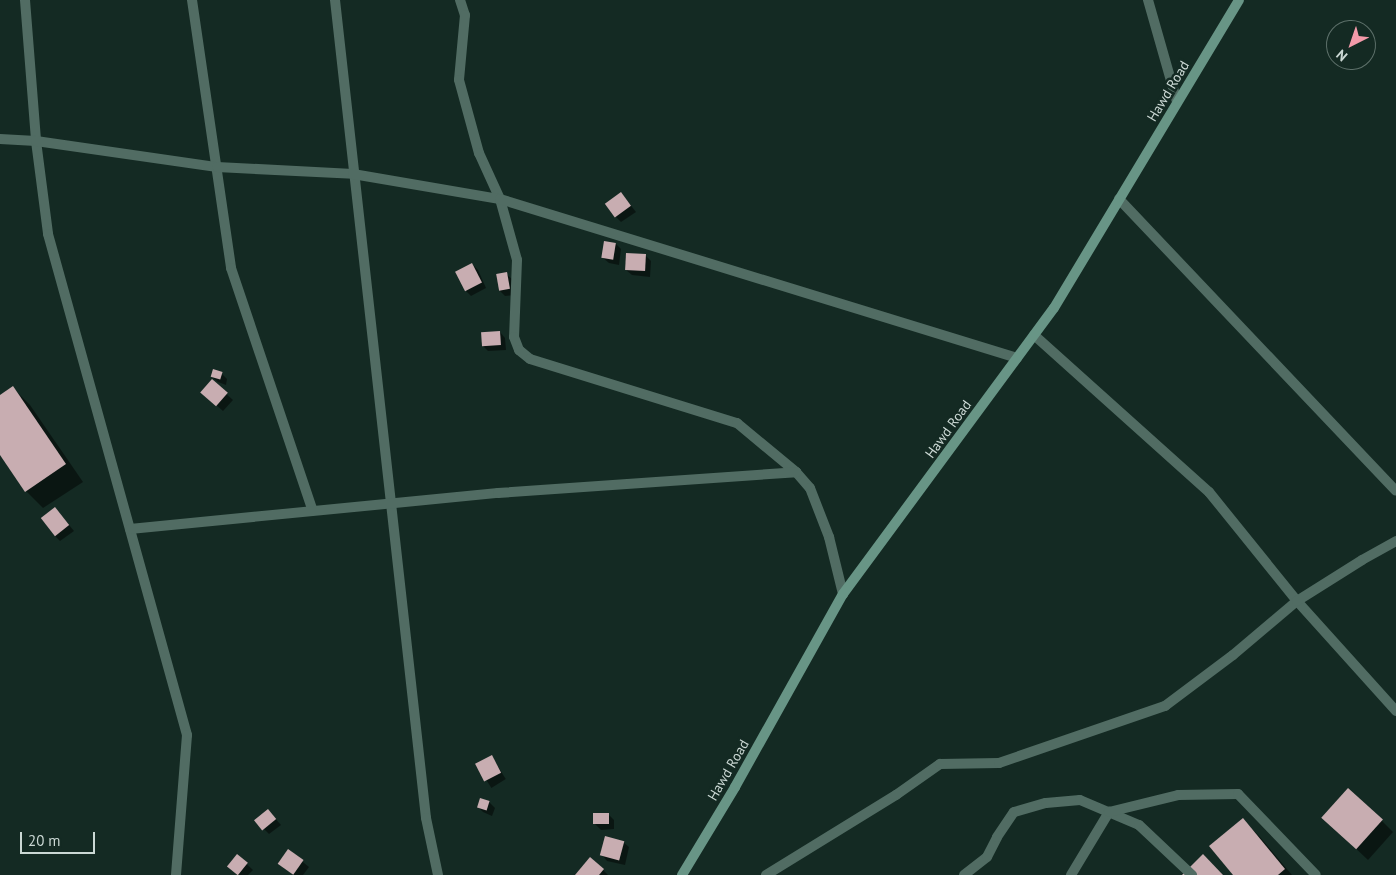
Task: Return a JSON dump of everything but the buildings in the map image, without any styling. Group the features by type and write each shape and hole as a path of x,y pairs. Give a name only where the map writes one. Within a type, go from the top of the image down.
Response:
{"main road":[{"name":"Hawd Road","path":"682,875 735,787 844,594 1054,308 1239,0"}],"street":[{"path":"25,0 36,141 48,234 187,736 176,875"},
{"path":"192,0 231,268 313,511"},
{"path":"334,0 426,818 438,875"},
{"path":"460,0 465,15 460,80 479,153 500,199 517,260 514,337 519,350 530,359 737,423 796,472 810,488 829,537 844,594"},
{"path":"1148,0 1177,102"},
{"path":"0,140 36,141 216,167 353,174 500,199 1017,358"},
{"path":"1119,199 1396,491"},
{"path":"1034,335 1208,492 1297,601 1396,710"},
{"path":"130,529 498,493 796,472"},
{"path":"766,875 896,795 940,764 999,764 1165,706 1233,655 1297,601 1362,560 1396,542"},
{"path":"1071,875 1109,812 1178,794 1238,794 1316,875"},
{"path":"964,875 987,857 997,836 1014,812 1046,803 1080,800 1139,825 1192,875"}]}
